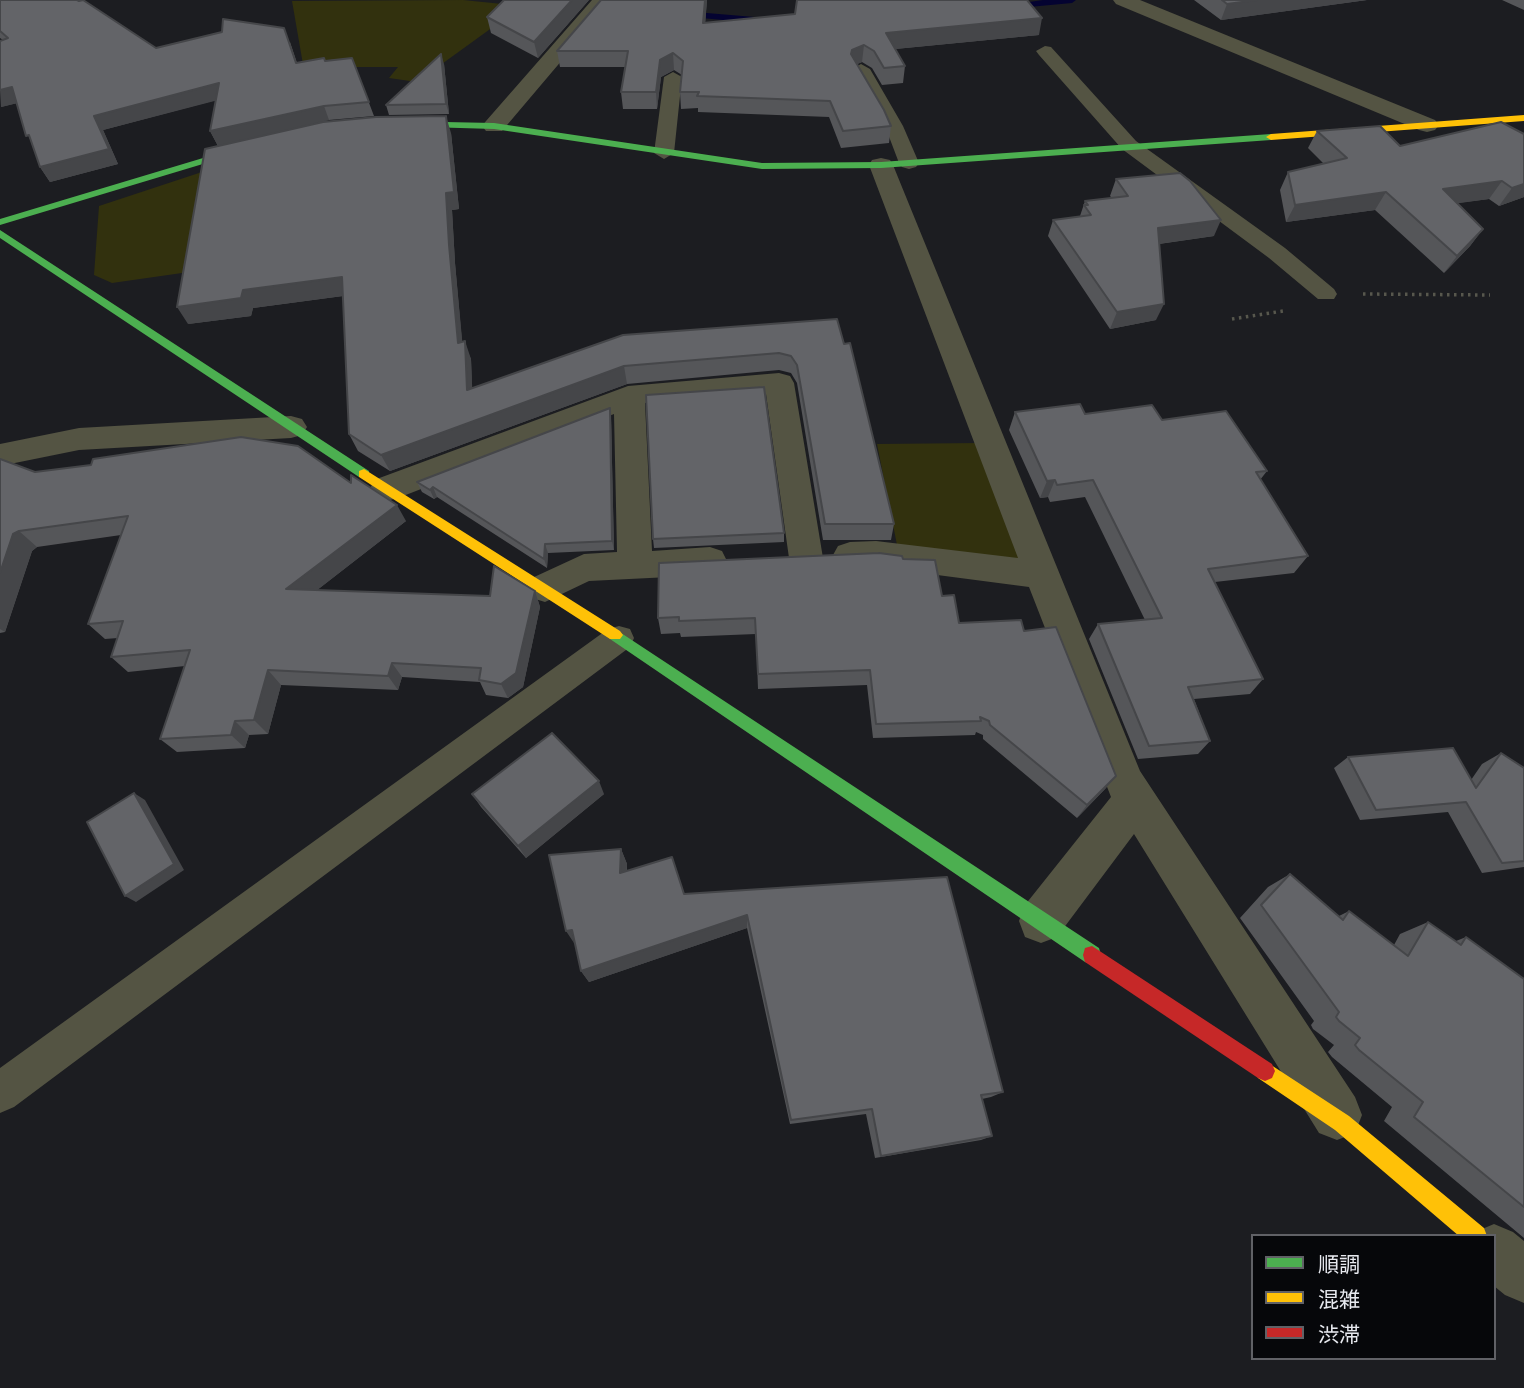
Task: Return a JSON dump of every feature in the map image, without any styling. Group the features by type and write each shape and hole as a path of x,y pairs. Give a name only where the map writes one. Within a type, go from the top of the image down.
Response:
{"street":[{"path":"494,126 603,0"},
{"path":"1124,0 1427,125"},
{"path":"382,125 446,123 494,126 762,166 895,164 1524,118"},
{"path":"0,222 194,162 274,141"},
{"path":"895,164 1043,575 1124,782 1342,1122"},
{"path":"0,233 386,489 545,588 1342,1122 1474,1234"},
{"path":"386,489 639,393 779,383 793,558 876,554 1043,575"},
{"path":"629,397 635,564"},
{"path":"0,455 79,439 291,427"},
{"path":"545,588 584,568 740,560"},
{"path":"1041,921 1135,799"},
{"path":"1496,1253 1524,1276"}],"lane":[{"path":"1045,51 1129,145 1277,253 1326,294"},
{"path":"861,69 894,126 895,164"},
{"path":"664,153 673,77"},
{"path":"0,1093 619,638"}],"path":[{"path":"1326,294 1490,295"}],"shaded area":[{"path":"463,0 522,6 417,82 389,78 398,67 352,67 305,76 292,1"},
{"path":"208,170 189,272 112,283 94,275 99,206"},
{"path":"981,443 1021,562 898,550 877,444"}],"building":[{"path":"0,0 83,0 156,48 222,32 223,19 284,28 296,63 324,58 325,61 352,58 369,102 324,106 210,131 219,83 94,116 109,149 40,167 29,135 26,136 12,87 0,90 0,41 8,38 0,31"},
{"path":"504,0 572,0 534,42 487,17"},
{"path":"601,0 705,0 703,23 795,14 797,0 1027,0 1042,18 886,33 905,66 884,68 874,51 864,45 852,50 851,54 891,126 843,131 830,101 697,96 699,92 680,92 683,61 673,53 660,60 656,92 621,92 628,51 557,51"},
{"path":"1222,0 1257,0 1227,4"},
{"path":"441,54 446,104 386,105"},
{"path":"446,116 454,192 446,193 449,245 458,343 465,341 467,390 623,335 837,319 844,344 850,343 894,524 825,524 797,365 791,356 779,353 624,366 381,455 349,434 342,277 243,290 241,298 177,307 205,149 323,122 376,117"},
{"path":"1501,122 1524,134 1524,184 1512,188 1502,181 1443,189 1483,229 1457,256 1386,192 1295,205 1288,172 1347,158 1317,131 1380,126 1400,146"},
{"path":"1180,173 1190,181 1221,220 1158,228 1164,304 1117,312 1053,220 1091,215 1084,205 1088,205 1085,201 1128,196 1116,179"},
{"path":"764,387 784,533 653,539 646,395"},
{"path":"1080,404 1085,414 1152,405 1162,420 1226,411 1267,471 1256,472 1308,556 1208,569 1263,679 1188,687 1210,741 1149,746 1098,624 1162,618 1093,480 1057,485 1055,480 1047,481 1015,412"},
{"path":"610,408 612,541 545,544 544,559 433,487 430,490 417,482"},
{"path":"241,437 298,446 351,483 351,475 397,505 286,589 490,596 494,566 535,591 516,673 501,684 479,680 481,668 392,663 388,676 268,670 254,720 235,721 231,735 160,739 190,650 111,657 123,621 88,624 128,516 19,531 13,534 0,573 0,459 35,472 91,465 93,459"},
{"path":"879,553 902,556 903,559 935,560 942,596 954,595 959,623 1021,620 1024,631 1056,627 1116,776 1087,805 990,725 989,721 980,717 981,721 876,724 870,670 758,674 755,618 679,621 679,617 658,618 659,563"},
{"path":"552,733 599,781 518,846 472,794"},
{"path":"1453,748 1476,788 1501,753 1524,768 1524,861 1502,863 1466,802 1376,810 1348,757"},
{"path":"134,793 174,864 125,896 87,822"},
{"path":"621,849 620,873 672,857 684,894 947,877 1003,1092 981,1095 992,1136 881,1156 872,1109 791,1120 747,915 581,971 572,930 566,931 549,855"},
{"path":"1290,874 1343,920 1349,911 1408,956 1428,922 1461,945 1466,937 1524,979 1524,1207 1414,1117 1423,1102 1355,1045 1360,1038 1336,1017 1339,1012 1261,905"}],"waterway":[{"path":"1007,6 1072,0"},
{"path":"683,14 766,21"}],"traffic: fast":[{"path":"395,124 494,126 762,166 881,165 1271,137"},
{"path":"0,222 253,146"},
{"path":"0,233 364,474"},
{"path":"615,635 1092,955"}],"traffic: slow":[{"path":"1271,137 1524,118"},
{"path":"364,474 615,635"},
{"path":"1265,1071 1342,1123 1474,1234"}],"traffic: jam":[{"path":"1092,955 1265,1071"}]}
